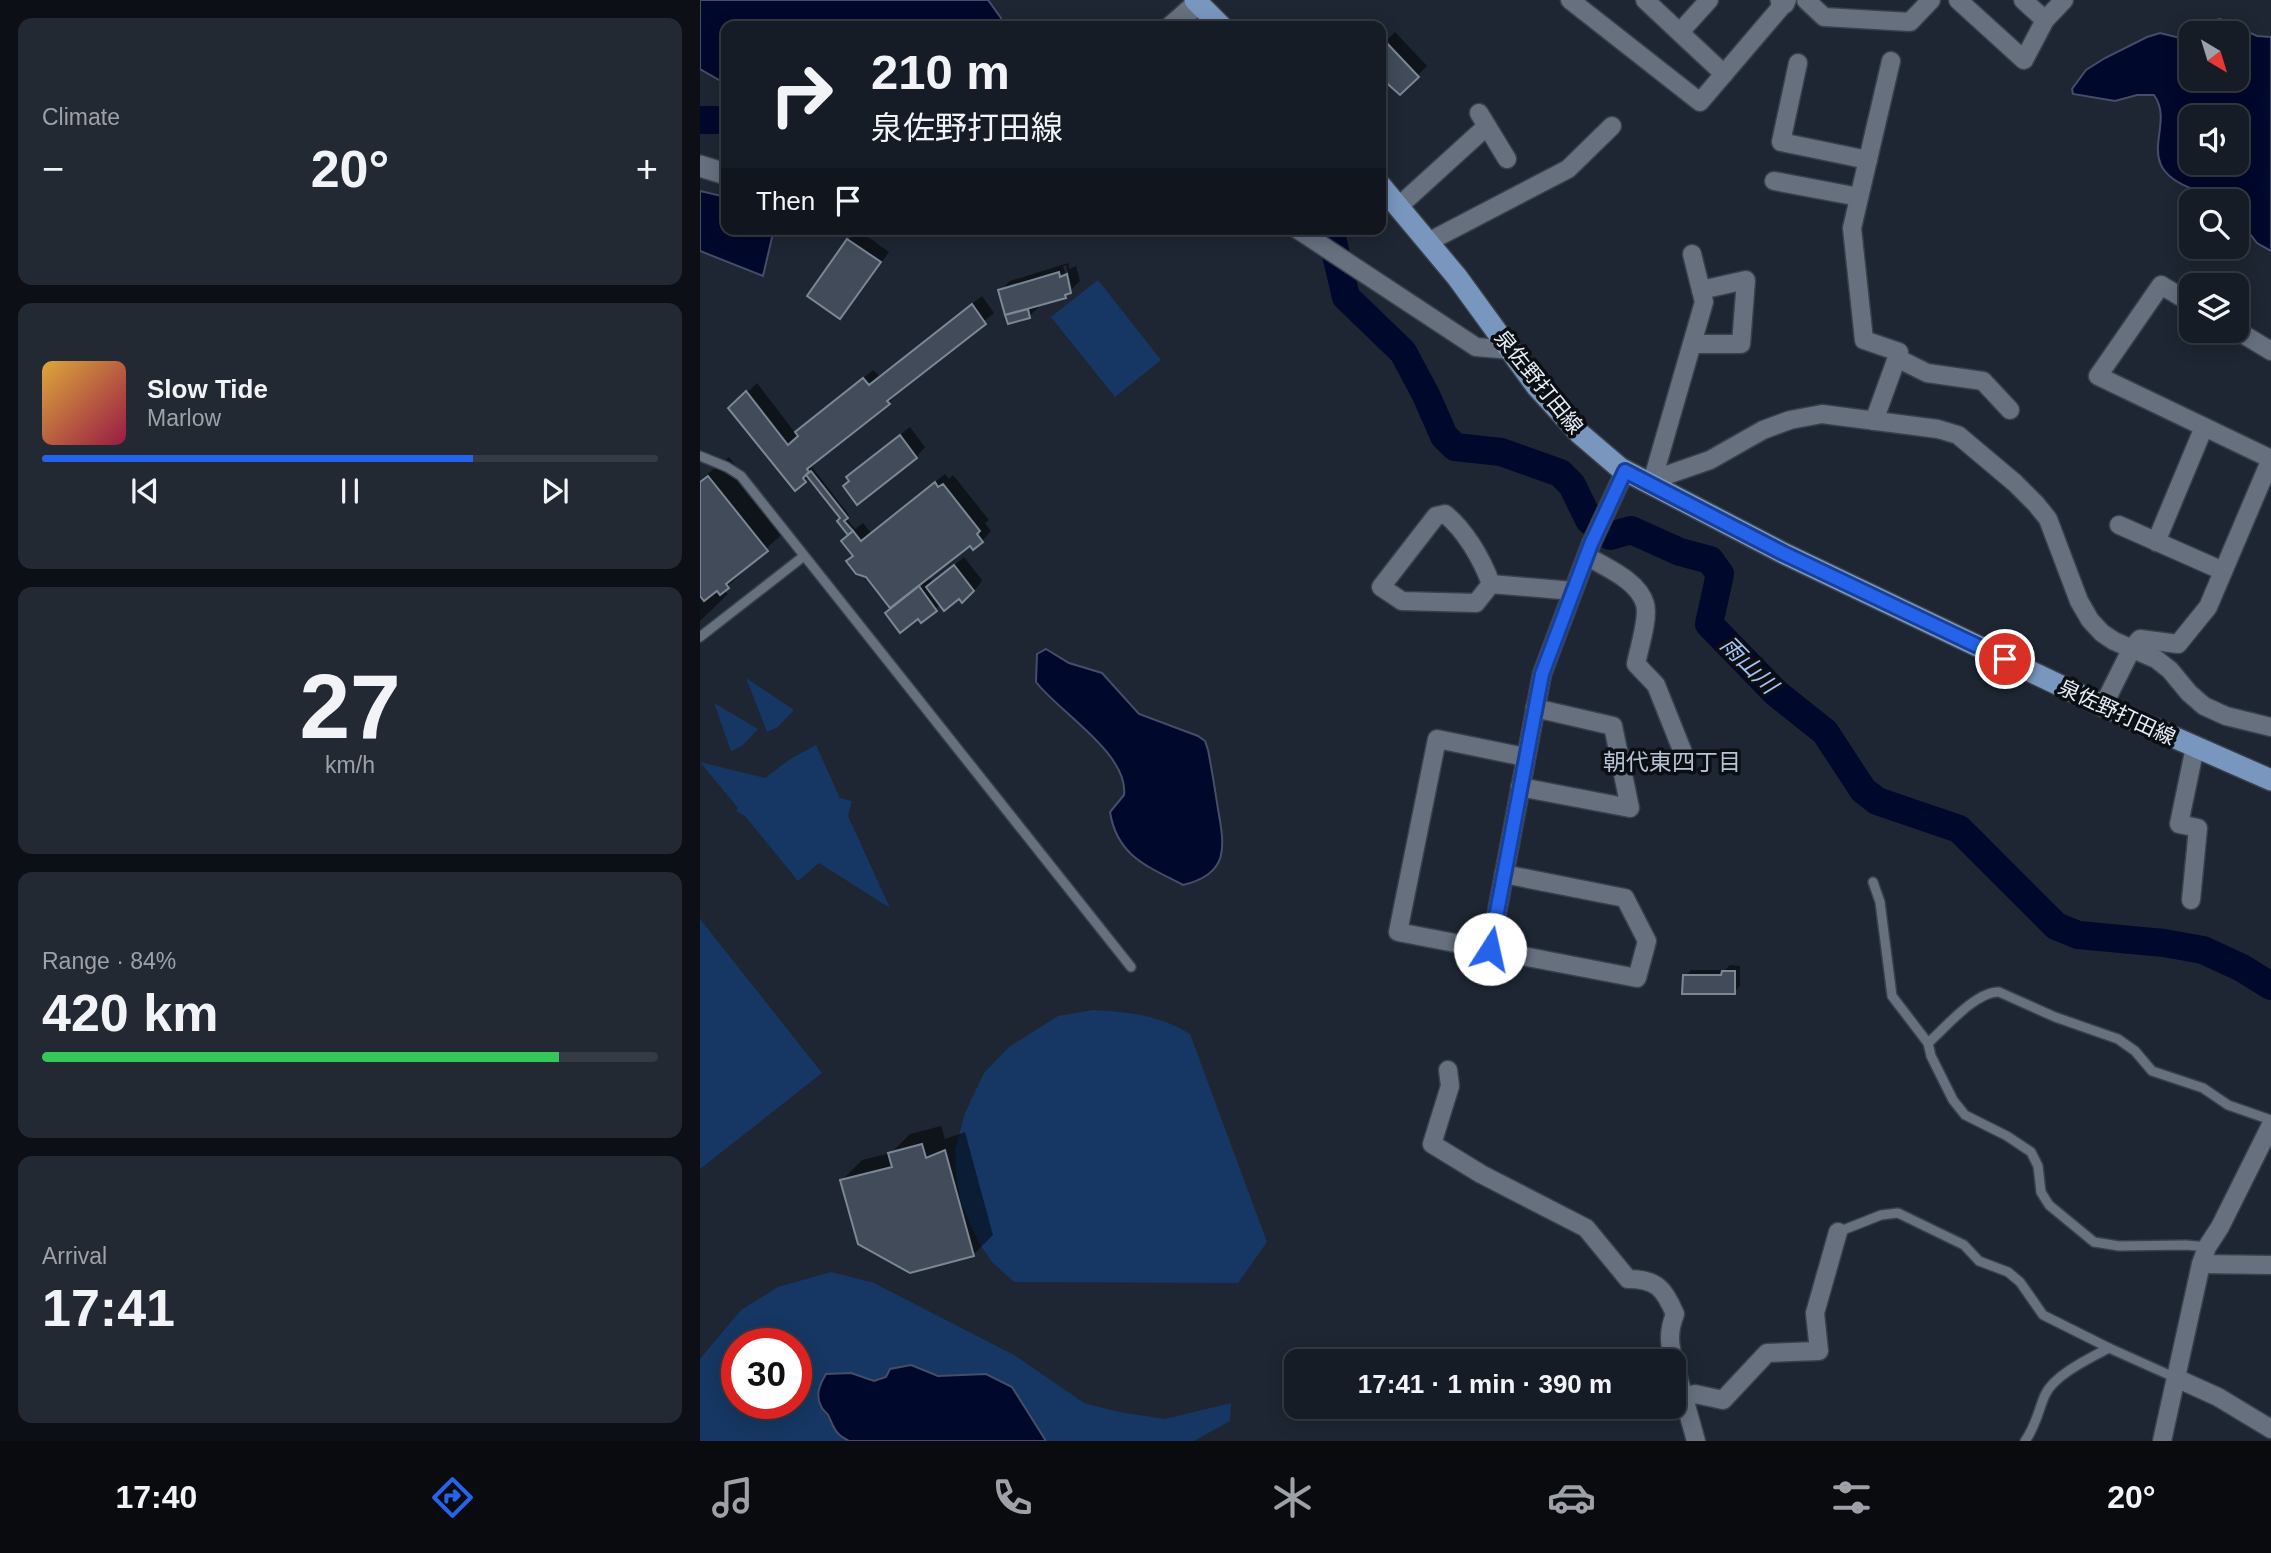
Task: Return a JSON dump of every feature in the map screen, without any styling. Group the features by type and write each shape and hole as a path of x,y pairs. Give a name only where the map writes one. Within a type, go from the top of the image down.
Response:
{"main road":[{"path":"1196,1 1216,21"},
{"name":"泉佐野打田線","path":"1386,192 1457,277 1538,387 1578,433 1625,471 1783,553 2103,706 2271,780"}],"street":[{"path":"1570,0 1700,102 1784,1"},
{"path":"1645,0 1724,74"},
{"path":"1680,32 1709,0"},
{"path":"1806,0 1824,17 1892,29 1910,22 1931,0"},
{"path":"1958,0 2024,60 2045,20 2064,0"},
{"path":"2023,0 2045,20"},
{"path":"1178,21 1196,1"},
{"path":"1874,421 1899,352 1864,340 1852,228 1891,61"},
{"path":"1798,64 1781,142 1868,160"},
{"path":"1398,206 1483,120 1507,159"},
{"path":"1428,243 1568,169 1612,126"},
{"path":"700,166 721,172"},
{"path":"1774,181 1859,197"},
{"path":"1306,235 1476,347 1511,350"},
{"path":"1650,483 1704,302 1692,254"},
{"path":"1692,344 1741,344 1746,280 1701,290"},
{"path":"2103,706 2132,648 2140,639 2178,644 2208,607 2268,472 2271,459 2098,376 2161,285 2179,296"},
{"path":"2249,338 2271,351"},
{"path":"1897,358 1927,373 1983,381 2010,410"},
{"path":"1650,483 1710,460 1763,430 1790,420 1822,414 1938,429 1958,435 2015,483 2048,519 2078,601 2090,620 2114,641 2156,659 2204,706 2226,716 2271,727"},
{"path":"2156,542 2204,427"},
{"path":"1490,949 1542,674 1606,508 1625,471"},
{"path":"1445,514 1455,523 1486,570 1491,584 1476,603 1402,601 1381,587 1436,516 1445,514"},
{"path":"2119,525 2223,571"},
{"path":"1589,550 1629,582 1639,592 1645,604 1646,615 1636,663 1656,685 1684,755"},
{"path":"1491,584 1573,591"},
{"path":"1520,787 1630,808 1613,726 1535,708"},
{"path":"1504,874 1625,898 1647,941 1637,978 1398,932 1437,738 1525,757"},
{"path":"2192,900 2198,828 2179,824 2195,747"},
{"path":"1448,1070 1450,1086 1432,1144 1481,1174 1586,1228 1628,1279 1643,1279 1656,1284 1670,1302 1675,1314 1669,1329 1670,1349"},
{"path":"2162,1441 2204,1256 2271,1123"},
{"path":"1686,1398 1695,1394 1723,1400 1767,1353 1819,1351 1815,1313 1838,1232"},
{"path":"2204,1256 2271,1265"},
{"path":"2176,1378 2218,1397 2271,1429"},
{"path":"1686,1406 1696,1441"}],"lane":[{"path":"700,456 741,476 1131,967"},
{"path":"700,637 803,556"},
{"path":"1873,882 1880,902 1892,996 1928,1043 1931,1056 1952,1100 1965,1115 2007,1136 2031,1152 2038,1166 2041,1192 2049,1205 2094,1242 2119,1245 2186,1245 2204,1256"},
{"path":"1928,1043 1979,998 1990,991 1999,992 2055,1017 2118,1040 2135,1051 2152,1071 2203,1088 2228,1105 2271,1123"},
{"path":"1838,1232 1881,1215 1898,1213 1964,1245 1979,1261 2008,1272 2020,1282 2043,1315 2176,1378"},
{"path":"2025,1441 2038,1419 2046,1393 2054,1383 2083,1361 2109,1348"}],"shaded area":[{"path":"700,0 988,0 1001,18 1001,21 721,21 721,81 700,69"},
{"path":"2249,32 2271,37 2271,251 2257,243 2249,233 2249,189 2193,189 2175,180 2164,170 2158,146 2160,107 2154,95 2137,95 2115,101 2073,94 2072,89 2086,70 2147,37 2160,33 2179,38 2179,91 2249,91"},
{"path":"700,191 721,196 721,235 773,235 763,276 700,251"},
{"path":"1098,280 1161,360 1115,397 1051,317"},
{"path":"1046,649 1069,663 1102,673 1139,714 1205,741 1222,836 1220,858 1209,874 1183,885 1136,858 1119,839 1110,812 1124,795 1123,780 1116,764 1091,734 1036,682 1037,654"},
{"path":"746,678 794,710 778,727 767,732"},
{"path":"714,703 758,729 742,746 731,751"},
{"path":"816,745 840,798 852,801 848,816 890,908 819,863 798,881 745,816 736,811 738,808 700,762 765,778 790,759"},
{"path":"700,919 822,1073 700,1169"},
{"path":"1093,1010 1143,1016 1190,1034 1267,1242 1238,1283 1014,1282 992,1262 979,1243 961,1203 955,1150 965,1113 984,1073 1009,1047 1058,1016"},
{"path":"831,1272 874,1283 1014,1355 1084,1403 1165,1419 1231,1403 1230,1421 1194,1441 1046,1441 1012,1387 947,1377 910,1365 874,1381 851,1373 838,1372 819,1405 835,1429 849,1441 700,1441 700,1359 721,1334 721,1419 812,1419 812,1328 726,1328 741,1310 778,1287"},
{"path":"911,1365 938,1376 986,1374 1012,1387 1046,1441 849,1441 838,1433 818,1398 826,1374 851,1373 874,1381 886,1377 890,1369"}],"building":[{"path":"1386,42 1419,77 1400,95 1386,82"},
{"path":"847,239 881,262 840,319 807,296"},
{"path":"1059,272 1060,277 1067,274 1071,293 1065,295 1066,298 1005,315 998,290"},
{"path":"972,304 986,324 887,401 890,404 807,469 809,472 803,478 806,482 795,491 728,408 746,391 788,445 798,436 795,432 863,378 869,385"},
{"path":"1028,309 1030,318 1008,324 1005,315"},
{"path":"900,435 917,458 857,505 843,486 849,481 846,477"},
{"path":"811,471 848,518 844,521 853,531 848,535 837,521 840,518 806,475"},
{"path":"708,476 768,551 726,584 729,588 720,595 717,591 704,601 700,596 700,482"},
{"path":"935,482 938,487 943,484 980,531 977,534 983,542 973,550 970,546 890,608 866,577 856,574 846,561 853,556 841,541 853,531 861,541"},
{"path":"954,565 974,591 962,603 959,599 944,611 926,587"},
{"path":"919,586 937,611 921,623 918,619 900,633 885,613"},
{"path":"1722,971 1735,971 1735,994 1682,994 1683,975 1721,975"},
{"path":"922,1144 926,1158 945,1150 974,1256 910,1273 858,1244 840,1180 892,1167 888,1153"}],"waterway":[{"name":"雨山川","path":"700,120 721,120"},
{"name":"雨山川","path":"1331,235 1346,297 1403,352 1444,436 1455,447 1501,452 1560,473 1572,485 1589,520 1610,536 1631,530 1680,552 1710,560 1720,574 1709,624 1776,693 1825,732 1863,790 1877,801 1959,829 2056,926 2078,935 2164,943 2203,950 2242,968 2271,986"}],"district":[{"name":"朝代東四丁目","path":"1672,762"}],"route":[{"path":"1490,949 1542,674 1591,544 1625,471 1783,553 2005,659"}]}
